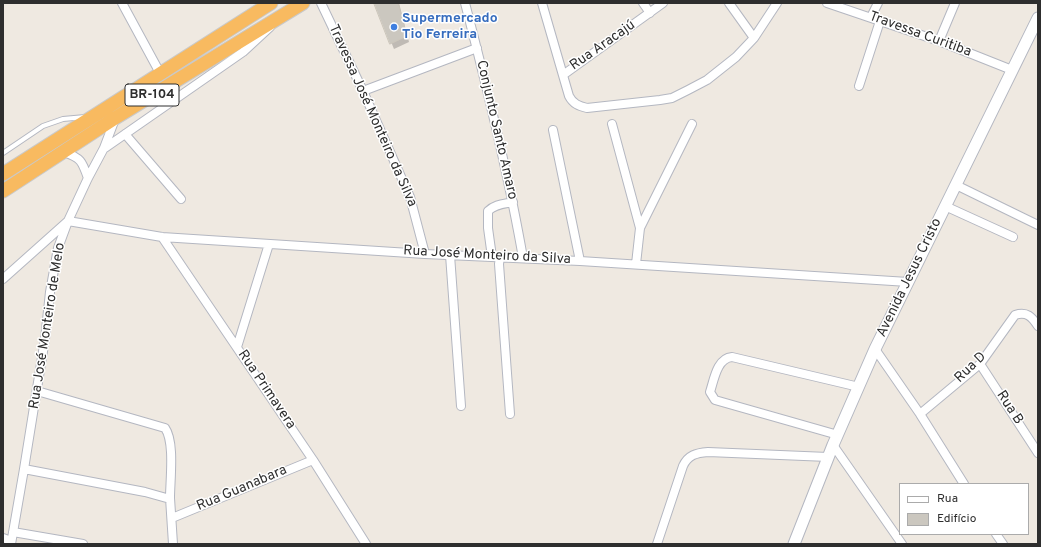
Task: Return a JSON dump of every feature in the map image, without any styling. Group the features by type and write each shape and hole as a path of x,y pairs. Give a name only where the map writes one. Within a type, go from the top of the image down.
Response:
{"highway":[{"name":"BR-104","path":"3,174 271,3"},
{"name":"BR-104","path":"3,192 115,118 304,3"}],"main road":[{"name":"Avenida Jesus Cristo","path":"794,544 833,445 876,350 1038,18"}],"street":[{"path":"122,3 160,73"},
{"name":"Travessa José Monteiro da Silva","path":"321,3 363,91 410,198 425,254"},
{"name":"Conjunto Santo Amaro","path":"464,3 477,48 513,202 523,258"},
{"path":"542,3 569,96 572,102 581,107 587,108 672,98 707,80 736,57 754,38 777,3"},
{"path":"643,3 650,13"},
{"name":"Rua Aracajú","path":"562,75 662,3"},
{"path":"728,3 754,38"},
{"name":"Travessa Curitiba","path":"827,3 872,17 939,41 1012,70"},
{"path":"872,17 878,3"},
{"path":"939,41 955,3"},
{"path":"104,148 243,52 262,36 275,20"},
{"path":"859,86 880,20"},
{"path":"363,91 477,48"},
{"name":"Rua José Monteiro de Melo","path":"11,542 37,391 50,292 57,255 68,221 104,148 115,118"},
{"path":"612,124 640,228"},
{"path":"636,264 640,228 692,124"},
{"path":"553,130 580,261"},
{"path":"125,134 181,199"},
{"path":"64,152 75,156 80,160 88,178"},
{"path":"956,185 1038,225"},
{"path":"510,414 499,264 488,228 488,211 492,207 513,202"},
{"path":"945,206 1013,237"},
{"path":"3,279 68,221"},
{"name":"Rua José Monteiro da Silva","path":"68,221 162,237 425,254 636,264 908,282"},
{"name":"Rua Primavera","path":"162,237 313,460 366,544"},
{"path":"237,347 269,244"},
{"path":"450,255 461,406"},
{"name":"Rua D","path":"920,414 980,364 1015,315 1021,313 1028,314 1038,326"},
{"path":"876,350 920,414 963,483"},
{"path":"838,435 715,400 710,392 721,363 726,358 732,357 859,387"},
{"name":"Rua B","path":"980,364 1038,453"},
{"path":"37,391 162,426 167,431 170,438 170,499 173,544"},
{"path":"833,445 902,544"},
{"path":"657,544 683,466 686,460 693,455 708,452 828,457"},
{"name":"Rua Guanabara","path":"172,518 313,460"},
{"path":"24,470 145,492 170,499"},
{"path":"13,532 83,544"},
{"path":"997,535 1003,544"},
{"path":"3,538 11,542"}],"lane":[{"path":"3,153 43,126 63,119 94,116"}],"building":[{"name":"Supermercado Tio Ferreira","path":"374,3 398,3 407,36 390,44"}],"place":[{"name":"Supermercado Tio Ferreira","path":"394,27"}]}
